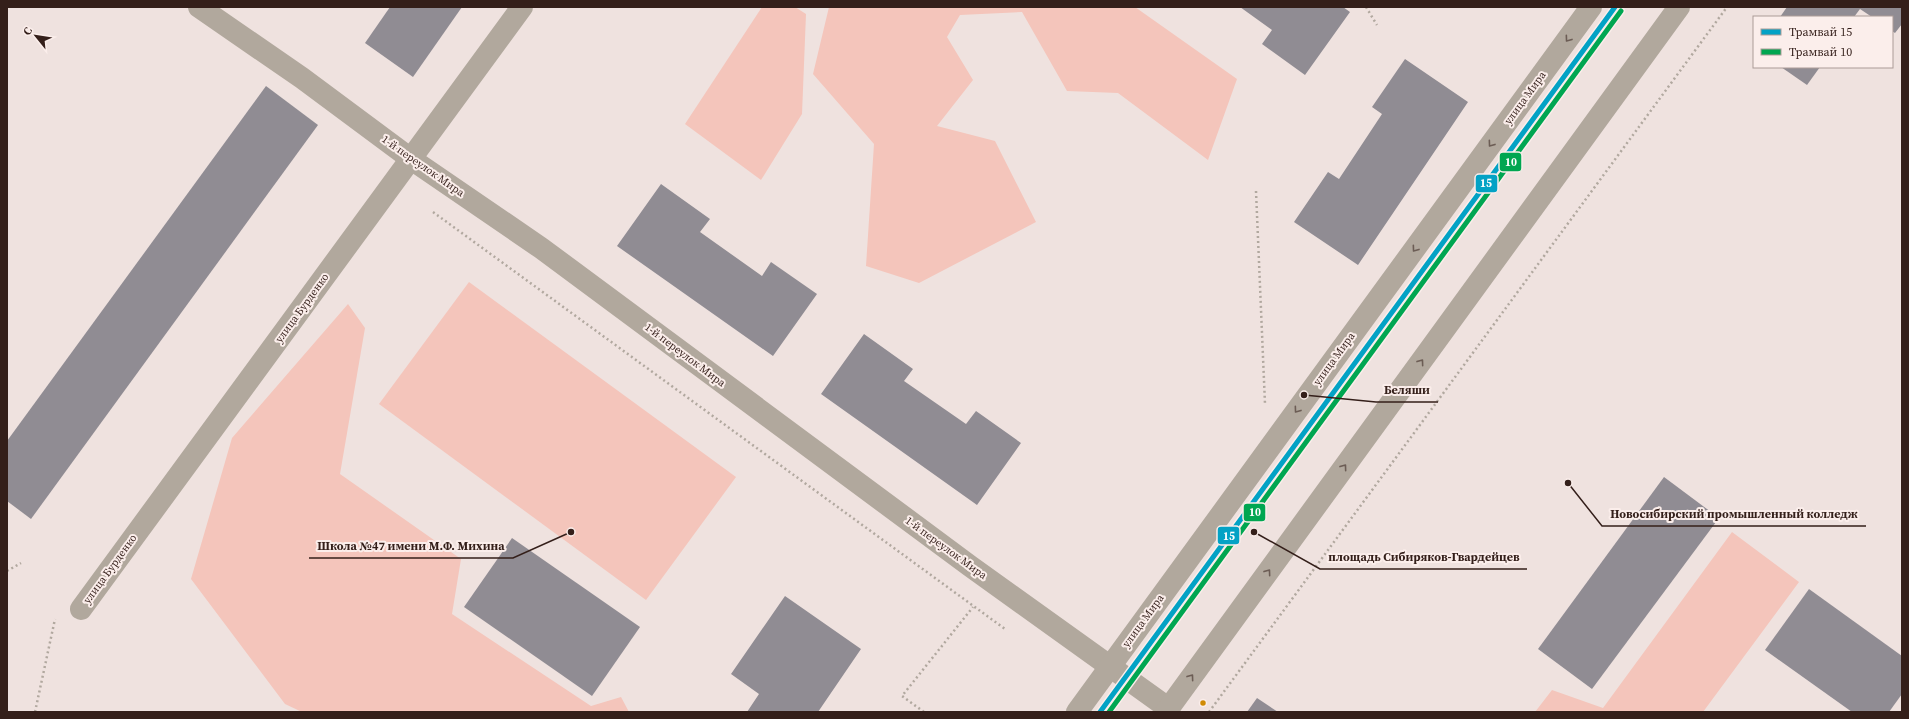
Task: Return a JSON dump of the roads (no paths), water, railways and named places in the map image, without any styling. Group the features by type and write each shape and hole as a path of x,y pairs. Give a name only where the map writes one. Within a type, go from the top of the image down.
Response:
{"street":[{"name":"1-й переулок Мира","path":"199,7 302,78 411,159 541,248 995,584 1110,666 1167,710"},
{"name":"улица Бурденко","path":"81,609 522,7"},
{"name":"улица Мира","path":"1076,712 1591,7"},
{"path":"1167,710 1679,7"}],"tram line":[{"name":"15","path":"1100,712 1615,7"},
{"name":"10","path":"1109,712 1621,11"}],"place":[{"name":"Беляши","path":"1304,395"},
{"name":"Новосибирский промышленный колледж","path":"1568,483"},
{"name":"Школа №47 имени М.Ф. Михина","path":"571,532"},
{"name":"площадь Сибиряков-Гвардейцев","path":"1254,532"}]}
